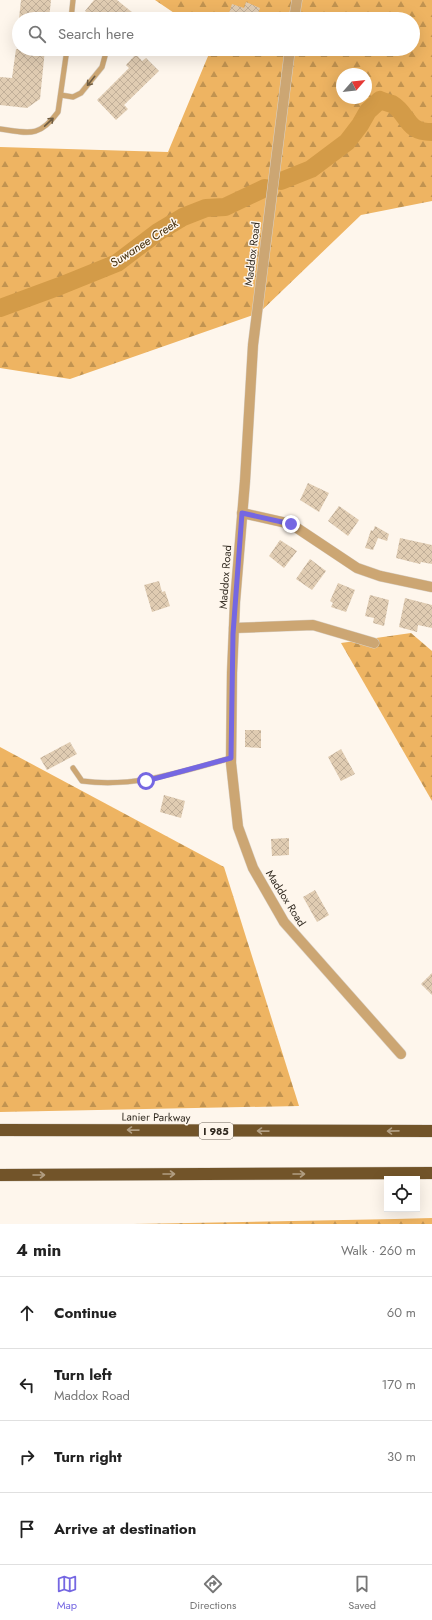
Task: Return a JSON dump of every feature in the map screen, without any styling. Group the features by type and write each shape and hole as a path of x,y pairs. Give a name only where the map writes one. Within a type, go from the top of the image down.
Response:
{"highway":[{"name":"Lanier Parkway","path":"0,1130 432,1131"},
{"path":"0,1175 432,1173"}],"street":[{"path":"295,12 297,0"},
{"name":"Maddox Road","path":"289,56 253,345 234,628 231,758 238,828 253,868 287,927 401,1054"},
{"path":"242,513 291,524 357,568 380,576 432,587"},
{"path":"234,628 313,625 374,643"}],"lane":[{"path":"72,12 73,0"},
{"path":"0,129 25,133 40,132 58,112 66,56"},
{"path":"61,95 73,97 81,93 102,67 105,56"},
{"path":"73,768 82,781 97,783 140,781 231,758"}],"green space":[{"path":"155,0 432,0 432,201 361,215 259,313 70,379 0,368 0,147 168,152 208,56 420,56 420,12 173,12"},
{"path":"411,633 432,651 432,801 341,643"},
{"path":"0,747 224,867 299,1106 0,1112"},
{"path":"432,1218 432,1224 133,1224 395,1219"}],"building":[{"path":"21,0 51,0 50,12 20,12"},
{"path":"94,0 117,0 132,12 86,12 85,11"},
{"path":"246,2 260,8 259,12 229,12 232,4 244,8"},
{"path":"15,56 44,56 40,99 27,108 0,105 0,77 12,78"},
{"path":"134,56 138,56 142,61 146,58 159,71 124,105 128,109 116,120 97,100 129,68 126,65"},
{"path":"308,483 329,493 319,512 300,500"},
{"path":"339,506 359,520 348,536 328,521"},
{"path":"375,526 389,534 387,541 378,538 373,550 365,548 371,530 373,531"},
{"path":"400,538 432,545 432,564 421,562 420,564 396,558"},
{"path":"280,540 297,551 284,568 269,556"},
{"path":"310,559 326,571 312,590 296,579"},
{"path":"159,581 162,592 165,591 170,606 152,612 144,585"},
{"path":"338,583 355,590 346,612 331,607 333,603 330,601"},
{"path":"370,595 389,600 384,626 373,623 374,618 365,616"},
{"path":"405,598 432,605 432,628 418,625 417,632 399,627"},
{"path":"245,730 261,730 261,748 245,747"},
{"path":"70,742 77,754 47,770 40,758"},
{"path":"341,749 355,774 341,781 328,757"},
{"path":"164,795 185,801 181,818 160,812"},
{"path":"289,838 289,855 272,856 271,839"},
{"path":"315,890 329,915 317,922 303,897"},
{"path":"432,973 432,995 421,984"}],"waterway":[{"name":"Suwanee Creek","path":"281,181 311,169 347,142 360,125 368,111 380,100 392,104 397,108 412,126 423,131 432,132"},
{"name":"Suwanee Creek","path":"0,308 117,263 158,232 183,217 206,208 225,207 265,188"}],"route":[{"path":"146,781 231,758 233,634 242,513 252,514 291,524"}]}
